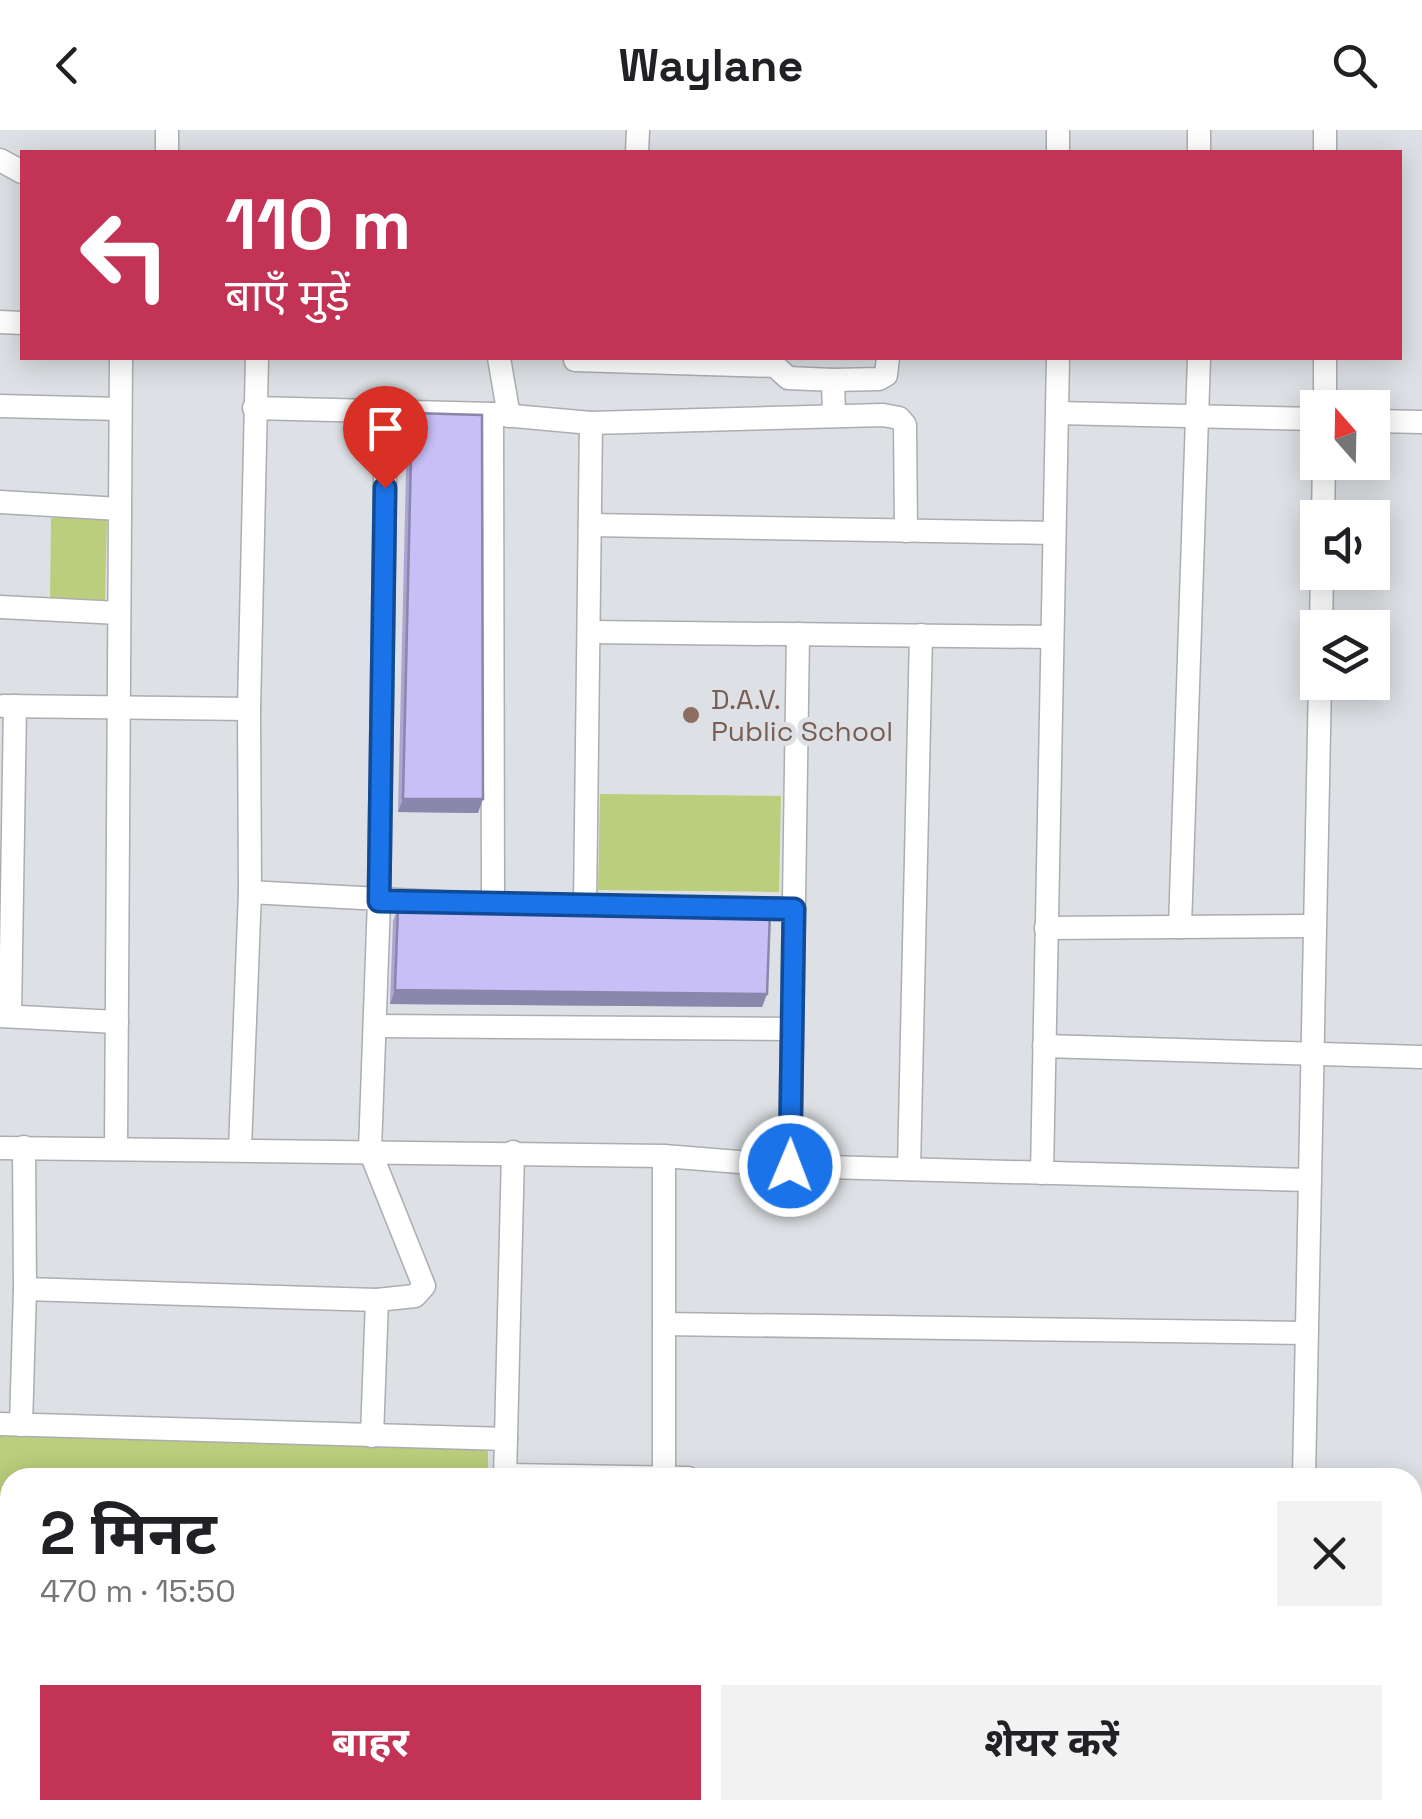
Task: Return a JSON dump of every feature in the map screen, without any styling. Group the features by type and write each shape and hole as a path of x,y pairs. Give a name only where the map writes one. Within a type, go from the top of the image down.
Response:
{"street":[{"path":"116,1146 121,360"},
{"path":"240,1148 250,892 249,709 257,360"},
{"path":"493,905 501,415 498,360"},
{"path":"575,360 775,366 788,378 834,380 879,379 886,375 888,360"},
{"path":"1042,1172 1058,360"},
{"path":"1180,928 1199,360"},
{"path":"1325,360 1326,390"},
{"path":"834,380 834,416"},
{"path":"0,406 120,409"},
{"path":"254,408 501,415 591,423 883,415 899,418 904,422 906,531"},
{"path":"25,1289 377,1300 415,1296 424,1286 370,1151 379,901 386,412"},
{"path":"1058,413 1300,418"},
{"path":"1390,421 1422,422"},
{"path":"585,906 591,423"},
{"path":"0,502 120,509"},
{"path":"590,525 1053,534"},
{"path":"0,608 119,613"},
{"path":"588,632 1051,637"},
{"path":"790,1166 798,634"},
{"path":"909,1169 921,635"},
{"path":"1304,1468 1320,700"},
{"path":"117,1022 5,1016 7,706 249,709"},
{"path":"250,892 493,905 794,909"},
{"path":"1046,928 1314,926"},
{"path":"375,1026 792,1030"},
{"path":"1044,1046 1422,1058"},
{"path":"0,1148 513,1152 664,1156 790,1166 1308,1180"},
{"path":"24,1148 25,1289 10,1425 506,1439"},
{"path":"505,1468 513,1152"},
{"path":"664,1156 664,1468"},
{"path":"372,1436 377,1300"},
{"path":"664,1324 1306,1333"}],"green space":[{"path":"51,518 107,518 105,601 50,599"},
{"path":"600,794 781,796 779,892 598,890"},
{"path":"0,1433 488,1446 488,1468 0,1468"}],"building":[{"path":"412,413 482,415 483,799 403,799"},
{"path":"398,907 770,911 767,994 395,990"}],"place":[{"name":"D.A.V. Public School","path":"691,715"}],"route":[{"path":"385,488 379,901 794,909 790,1166"}]}
